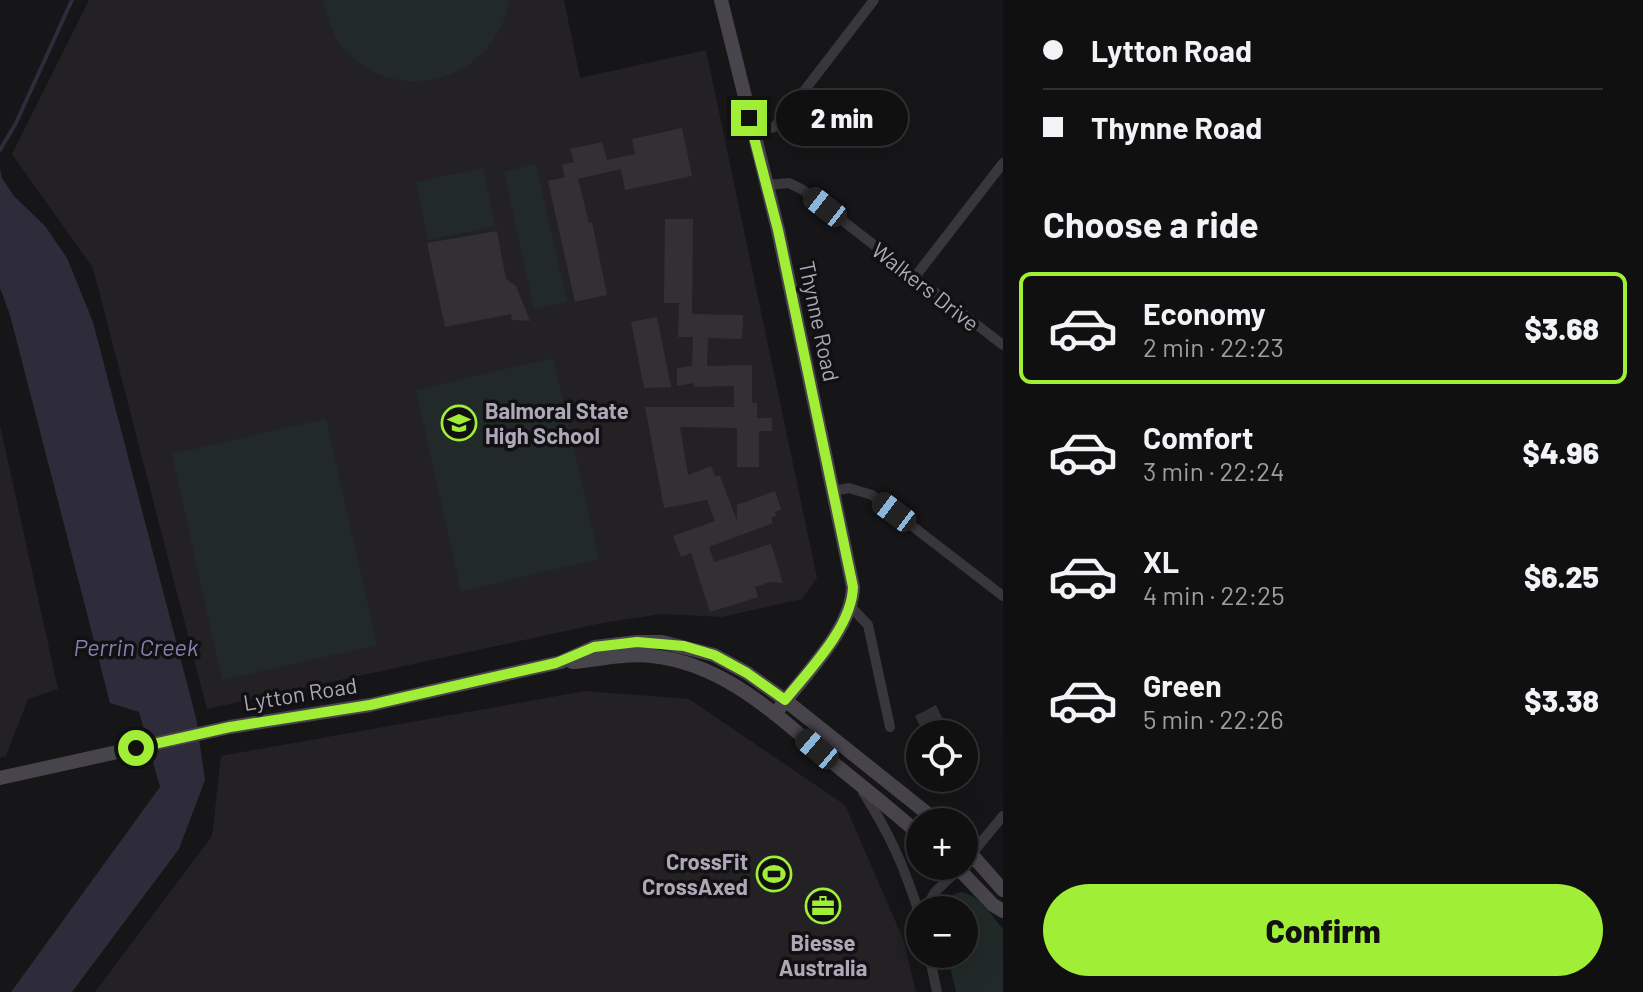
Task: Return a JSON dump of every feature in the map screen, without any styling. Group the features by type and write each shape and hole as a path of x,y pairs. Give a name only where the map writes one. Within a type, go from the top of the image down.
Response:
{"main road":[{"name":"Thynne Road","path":"721,0 767,185 834,491 853,587 850,606"},
{"path":"775,714 837,633 850,606"},
{"name":"Lytton Road","path":"561,662 594,647 662,642 684,646 731,663 785,700 920,808"},
{"name":"Lytton Road","path":"0,778 212,730 370,705 561,662 642,656 691,664 738,686 906,823"},
{"path":"978,872 1003,890"},
{"path":"976,880 993,905 1003,911"}],"street":[{"path":"754,134 774,127 784,117 874,0"},
{"path":"914,278 1003,163"},
{"name":"Walkers Drive","path":"767,185 789,183 803,190 1003,345"},
{"path":"834,491 849,488 872,495 1003,596"},
{"path":"850,606 868,625 890,727"},
{"path":"858,784 902,860 914,896"},
{"path":"978,844 1003,816"},
{"path":"933,896 946,880"},
{"path":"932,968 937,992"}],"shaded area":[{"name":"Balmoral State High School","path":"89,0 564,0 580,78 706,50 817,578 802,599 722,617 662,614 602,623 207,709 93,268 12,154"},
{"path":"323,0 509,0 501,27 486,49 466,66 443,77 417,81 391,78 367,68 345,50 334,33"},
{"path":"536,164 567,302 534,309 504,172"},
{"path":"483,168 495,226 428,240 416,182"},
{"path":"553,358 599,559 461,591 416,390"},
{"path":"326,419 377,645 222,680 172,454"},
{"path":"0,425 58,689 28,699 6,756 0,758"},
{"path":"585,691 689,699 845,805 904,941 906,968 910,968 916,992 95,992 212,836 221,756"},
{"path":"962,892 971,896 951,896"},
{"path":"978,901 1003,929 1003,992 956,992 950,968 978,968"}],"water":[{"name":"Perrin Creek","path":"0,168 2,178 14,196 45,226 67,258 93,322 196,718 205,780 179,849 72,992 11,992 160,787 139,712 110,703 10,315 0,288"}],"building":[{"path":"682,128 692,176 625,190 621,169 578,179 589,223 592,222 607,295 575,302 548,181 565,177 562,165 574,162 570,149 602,142 607,160 635,154 632,139"},
{"path":"665,219 693,219 692,314 743,315 742,339 708,338 707,366 752,365 752,403 757,403 757,418 772,418 772,431 759,431 759,467 737,467 737,428 680,427 688,475 711,466 715,476 720,476 737,521 737,505 775,491 781,509 771,518 773,523 709,547 714,562 771,544 783,583 770,582 755,587 758,597 710,612 691,553 681,557 673,536 715,521 707,500 664,508 645,407 734,407 734,386 694,387 694,383 677,386 677,368 692,366 693,337 678,337 679,303 664,303"},
{"path":"497,231 506,279 516,286 530,321 512,320 511,314 445,327 427,243"},
{"path":"657,317 671,387 644,388 631,322"},
{"path":"936,705 943,720 917,720 915,716"}],"waterway":[{"path":"0,150 16,123 72,0"}],"place":[{"name":"Balmoral State High School","path":"459,423"},
{"name":"CrossFit CrossAxed","path":"774,874"},
{"name":"Biesse Australia","path":"823,906"}],"route":[{"path":"136,748 230,727 370,705 561,662 594,647 637,642 662,642 714,655 747,673 785,700 837,633 846,618 853,587 778,230 749,118"}]}
